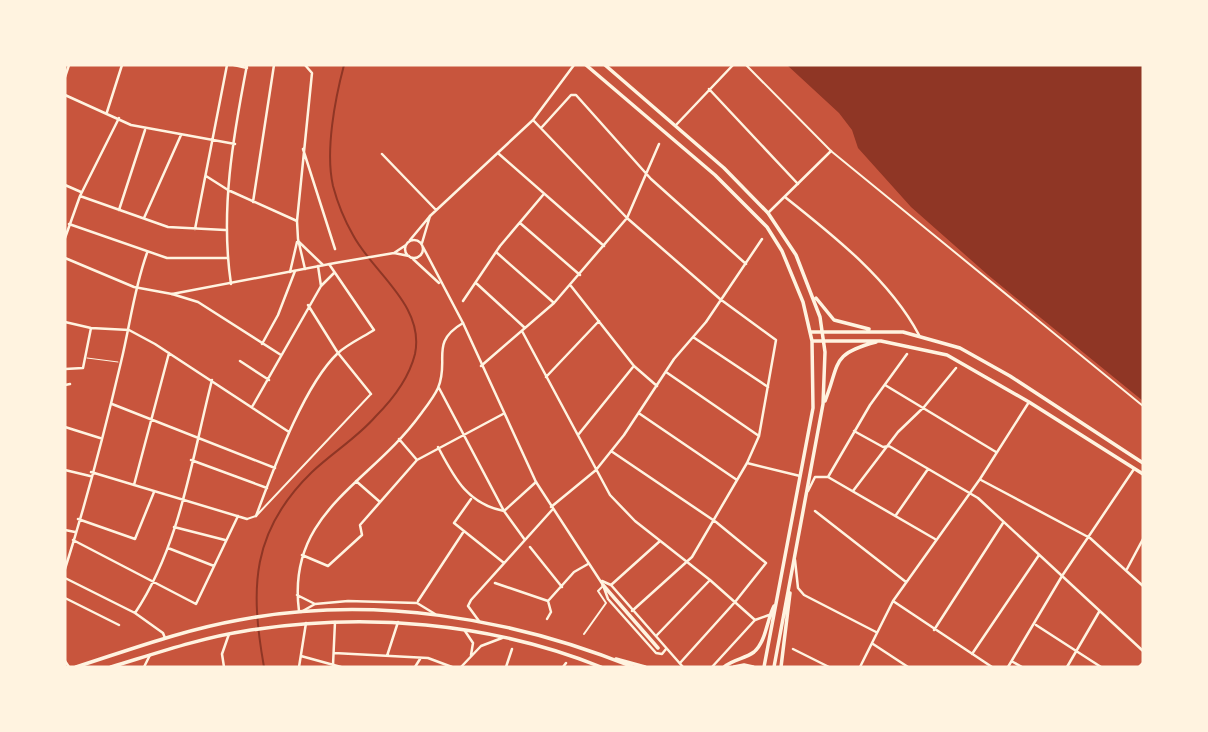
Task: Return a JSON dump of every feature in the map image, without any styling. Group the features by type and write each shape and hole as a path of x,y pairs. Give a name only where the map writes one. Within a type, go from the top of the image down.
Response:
{"main road":[{"path":"586,65 715,175 767,227 794,278 811,332 813,408 764,667"},
{"path":"604,65 676,125 768,213 796,255 819,305 830,317 843,325 919,335 960,348 1000,370 1143,463"},
{"path":"807,280 823,331 824,404"},
{"path":"811,332 874,330"},
{"path":"812,341 881,341 927,348 947,355 1029,402 1143,474"},
{"path":"774,667 832,370 842,355 856,347 881,341"},
{"path":"781,667 791,575"},
{"path":"603,586 658,648"},
{"path":"724,667 732,660 749,655 760,645 769,615 777,601"},
{"path":"76,667 165,638 240,619 298,612 380,611 479,621 538,633 645,667"},
{"path":"111,667 242,631 335,621 398,622 465,631 576,657 601,667"},
{"path":"576,657 594,667"},
{"path":"609,657 633,667"},
{"path":"734,667 753,667"}],"street":[{"path":"65,77 69,65"},
{"path":"107,113 122,65"},
{"path":"195,229 227,65"},
{"path":"231,284 225,230 228,190 247,66 234,65"},
{"path":"253,202 274,65"},
{"path":"305,65 312,73 302,146 297,221 305,269"},
{"path":"394,253 410,241 429,216 533,120 574,65"},
{"path":"676,125 733,65"},
{"path":"746,65 831,151 1143,406"},
{"path":"709,89 798,184"},
{"path":"65,95 146,129 235,144"},
{"path":"542,127 571,95 576,95 648,175 746,264"},
{"path":"65,238 81,194 119,118"},
{"path":"533,120 627,218 720,299 775,340 759,436 716,522 692,557 632,611"},
{"path":"119,210 146,129"},
{"path":"144,218 181,134"},
{"path":"481,366 571,286 627,218 648,175 659,144"},
{"path":"302,146 335,248"},
{"path":"768,213 831,151"},
{"path":"498,153 604,246"},
{"path":"382,154 436,210"},
{"path":"205,175 228,190 297,221"},
{"path":"65,185 119,210 168,227 225,230"},
{"path":"463,301 496,252 543,195"},
{"path":"785,197 871,272 910,317 919,335"},
{"path":"173,294 335,262 394,253 419,256 429,216"},
{"path":"520,223 580,275"},
{"path":"69,224 147,253 184,260 227,258"},
{"path":"298,239 323,265"},
{"path":"290,272 298,239"},
{"path":"479,621 468,606 471,600 552,508 596,470 611,452 762,239"},
{"path":"410,241 418,241 422,246 463,323 536,482 603,586 608,599 656,653 663,654 666,649"},
{"path":"406,245 410,256 441,286"},
{"path":"496,252 554,303"},
{"path":"65,569 111,404 129,330 134,287 147,253"},
{"path":"65,258 134,287 198,302 281,355"},
{"path":"256,516 289,432 338,353 374,330 329,264"},
{"path":"318,266 321,286"},
{"path":"262,344 278,315 295,271"},
{"path":"252,407 308,305 334,272"},
{"path":"476,283 526,328"},
{"path":"571,286 634,366 657,386"},
{"path":"65,470 134,485 247,519 256,516 371,394 338,353 308,305"},
{"path":"546,377 599,321"},
{"path":"65,322 91,328 129,330 212,380 289,432"},
{"path":"435,615 417,603 348,601 315,604 298,612 296,595 301,554 314,526 399,439 438,387 444,339 450,330 463,323"},
{"path":"65,369 83,368 91,328"},
{"path":"522,331 596,470 624,511 687,560 755,620"},
{"path":"693,337 768,387"},
{"path":"134,485 149,419 169,353"},
{"path":"828,477 854,431 907,354"},
{"path":"240,360 269,380"},
{"path":"578,435 634,366"},
{"path":"853,491 898,432 924,407 956,368"},
{"path":"666,372 759,436"},
{"path":"135,614 153,584 167,548 212,380"},
{"path":"65,385 70,384"},
{"path":"885,385 996,453"},
{"path":"438,387 504,510 562,587"},
{"path":"860,667 892,601 979,479 1029,402"},
{"path":"111,404 275,468"},
{"path":"301,554 328,566 362,535 360,525 417,460 503,414"},
{"path":"640,414 737,480"},
{"path":"65,427 100,438"},
{"path":"854,431 883,447 888,446 969,492 1143,650"},
{"path":"399,439 417,460"},
{"path":"438,447 459,486 492,508 504,510"},
{"path":"611,452 716,522 766,563 736,602 679,663"},
{"path":"191,460 267,488"},
{"path":"747,463 800,476"},
{"path":"896,515 928,469"},
{"path":"1008,667 1036,625 1062,576 1135,469"},
{"path":"808,491 816,477 828,477 935,539"},
{"path":"979,479 1090,538 1143,586"},
{"path":"356,481 380,502"},
{"path":"504,510 536,482"},
{"path":"78,519 135,539 154,492"},
{"path":"472,497 453,523 504,563"},
{"path":"815,511 906,582"},
{"path":"73,540 153,584 196,604 238,516"},
{"path":"934,630 1003,523"},
{"path":"174,526 225,540"},
{"path":"65,530 75,532"},
{"path":"417,603 464,531"},
{"path":"1127,569 1143,539"},
{"path":"611,585 660,541"},
{"path":"167,548 214,566"},
{"path":"972,654 1039,554"},
{"path":"795,560 798,588 804,595 876,632"},
{"path":"548,601 574,572 588,564"},
{"path":"65,578 135,614 163,633 165,638"},
{"path":"597,578 611,585 682,667"},
{"path":"656,636 710,580"},
{"path":"495,583 548,601 551,607 547,619"},
{"path":"584,634 606,603 598,591 603,586"},
{"path":"296,595 315,604"},
{"path":"65,598 119,625"},
{"path":"892,601 992,667"},
{"path":"1067,667 1099,612"},
{"path":"712,667 755,620 769,615"},
{"path":"333,665 335,621"},
{"path":"387,656 398,622"},
{"path":"299,667 306,623"},
{"path":"1036,625 1078,649 1101,667"},
{"path":"465,631 473,643 471,655"},
{"path":"224,667 222,654 229,634"},
{"path":"468,667 462,666 481,646 502,638"},
{"path":"872,643 908,667"},
{"path":"506,667 512,649"},
{"path":"793,649 829,667"},
{"path":"334,653 428,658 452,667"},
{"path":"144,667 150,655"},
{"path":"301,656 341,667"},
{"path":"415,667 420,659"},
{"path":"65,661 68,667"},
{"path":"1013,661 1022,667"},
{"path":"563,667 566,663"},
{"path":"1139,667 1143,663"}],"lane":[{"path":"85,358 121,363"}],"shaded area":[{"path":"787,65 1143,65 1143,401 988,275 911,207 858,148 852,130 839,113"}],"waterway":[{"path":"264,667 257,612 257,586 266,539 277,516 312,472 361,431 388,403 405,380 415,354 416,336 405,305 353,235 333,186 331,141 334,109 344,65"}]}
